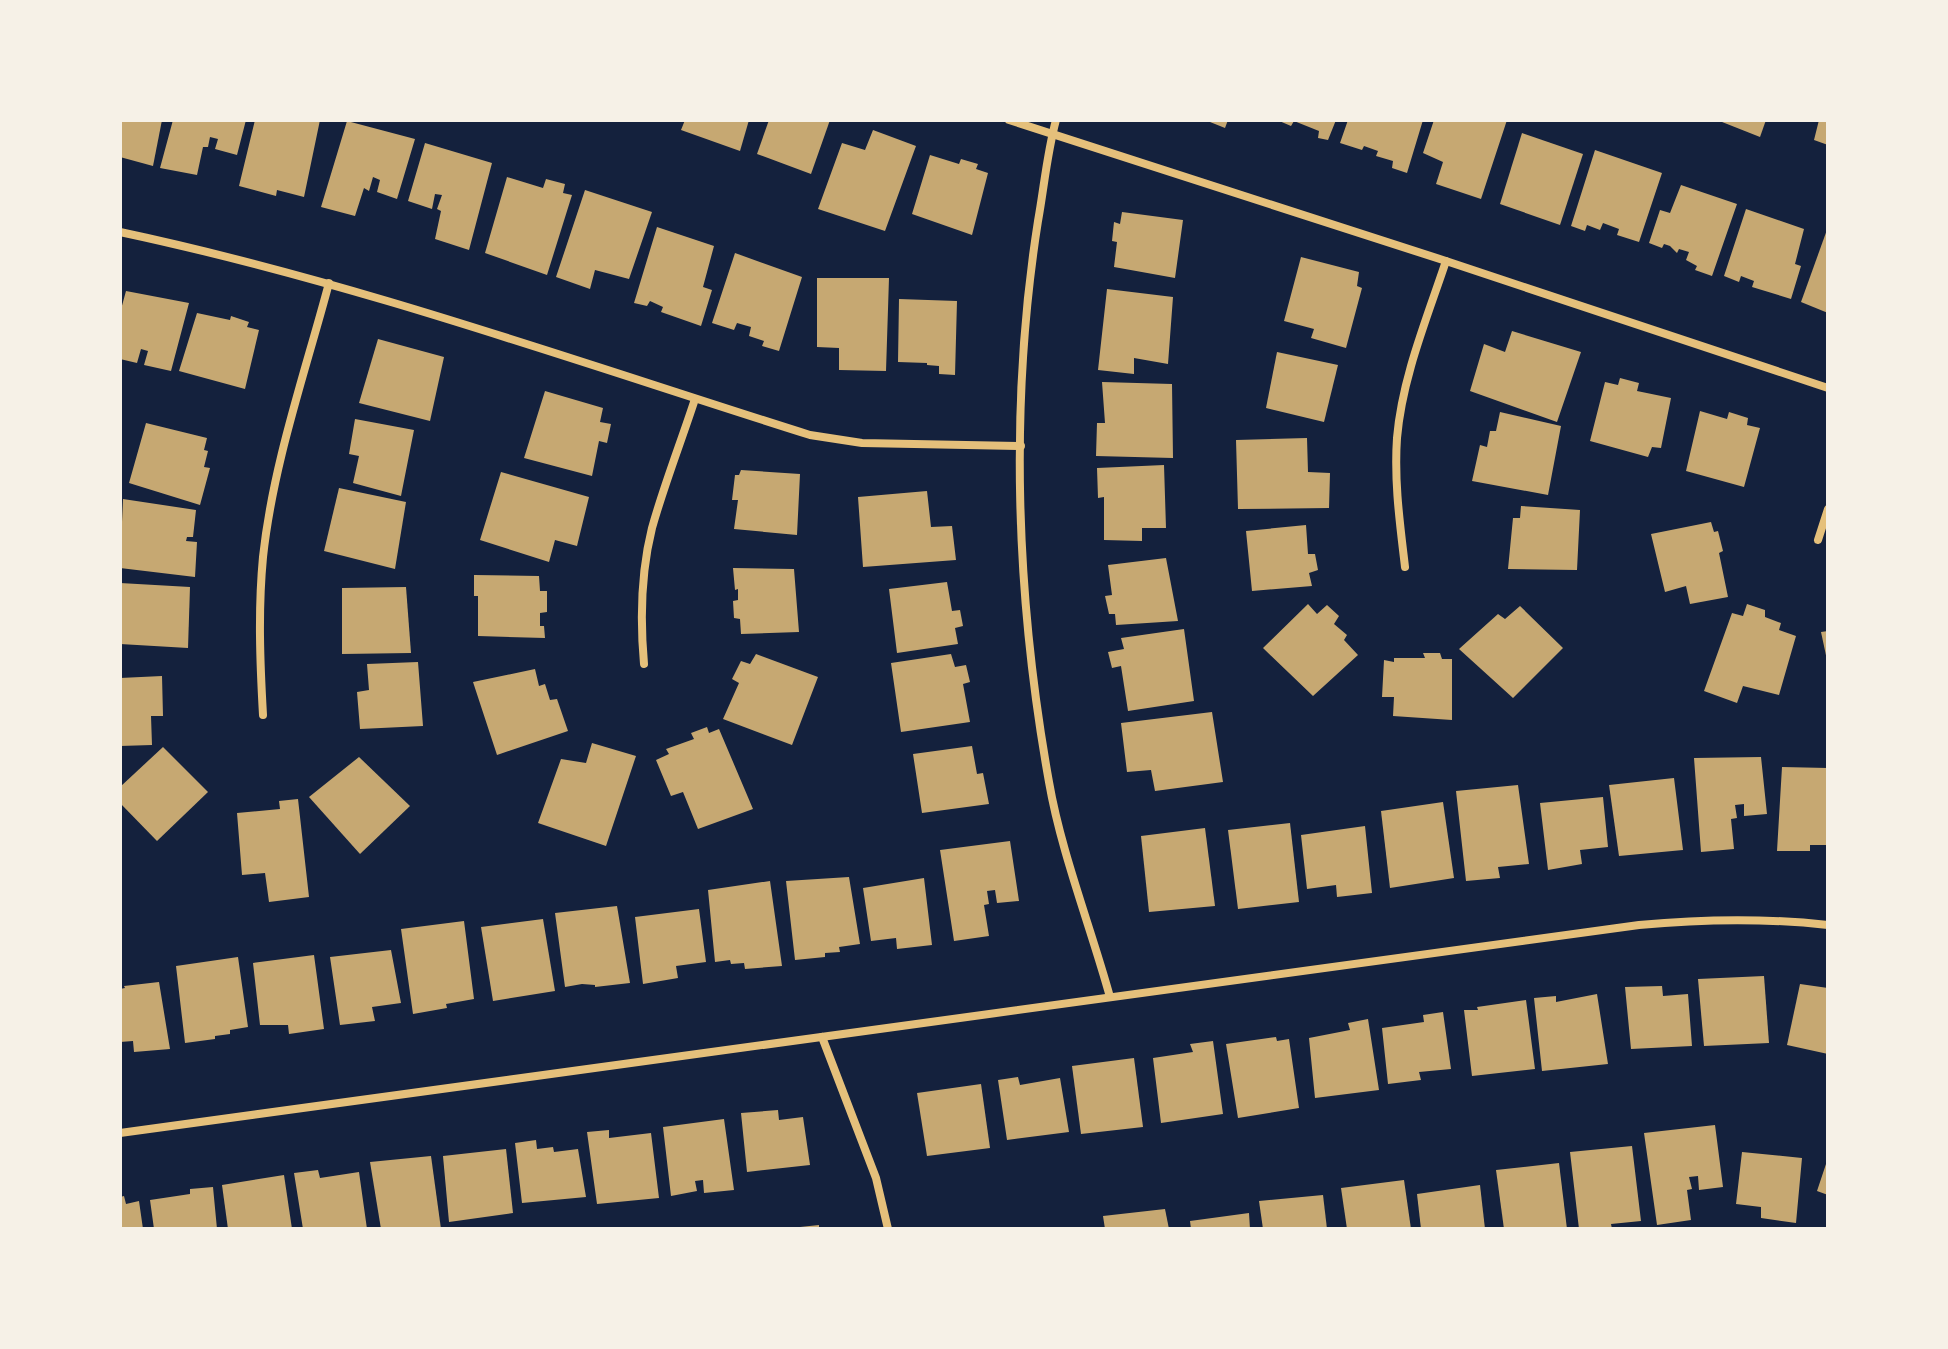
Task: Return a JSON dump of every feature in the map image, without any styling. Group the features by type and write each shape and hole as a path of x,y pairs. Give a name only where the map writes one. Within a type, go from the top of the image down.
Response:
{"street":[{"path":"1009,120 1828,388"},
{"path":"1056,120 1027,291 1022,348 1024,570 1032,660 1049,784 1110,997"},
{"path":"120,232 329,283 461,322 810,435 862,443 1021,446"},
{"path":"1405,567 1397,495 1397,437 1407,381 1446,261"},
{"path":"263,715 259,628 264,555 276,481 329,283"},
{"path":"644,664 641,631 643,579 652,529 695,399"},
{"path":"1818,540 1828,509"},
{"path":"120,1133 1639,925 1700,920 1780,919 1828,925"},
{"path":"822,1037 876,1178 888,1229"}],"building":[{"path":"120,120 162,120 153,166 120,157"},
{"path":"173,120 246,120 237,155 215,149 218,139 210,137 208,147 203,147 197,175 160,168"},
{"path":"255,120 320,120 304,197 277,190 276,196 239,186"},
{"path":"685,120 749,120 740,151 681,130"},
{"path":"769,120 830,120 811,174 757,154"},
{"path":"1205,120 1228,120 1225,128"},
{"path":"1277,120 1336,120 1328,140 1318,138 1319,131 1294,121 1291,126"},
{"path":"1348,120 1423,120 1407,173 1392,168 1393,161 1376,156 1378,151 1340,143"},
{"path":"1434,120 1507,120 1481,199 1436,184 1443,162 1423,153"},
{"path":"1717,120 1766,120 1760,137"},
{"path":"1819,120 1828,120 1828,145 1814,140"},
{"path":"347,121 415,139 397,199 377,192 380,180 373,177 369,191 364,188 355,216 321,207"},
{"path":"873,130 916,146 885,231 818,209 842,143 865,150"},
{"path":"1522,133 1583,154 1560,225 1500,204"},
{"path":"425,143 492,163 469,250 435,239 441,211 437,209 442,195 435,194 432,209 408,201"},
{"path":"1595,150 1662,173 1639,242 1617,235 1619,229 1603,223 1600,230 1587,225 1585,231 1571,226"},
{"path":"930,155 959,164 961,159 978,164 976,169 988,173 972,235 912,214"},
{"path":"507,177 543,188 546,179 565,184 563,193 572,195 547,275 485,253"},
{"path":"1681,185 1737,204 1712,276 1695,270 1697,266 1686,260 1689,252 1679,249 1677,253 1670,246 1664,244 1662,248 1649,243 1660,210 1670,213"},
{"path":"585,190 652,212 629,279 595,270 590,289 556,277"},
{"path":"1746,209 1804,229 1795,264 1801,266 1791,299 1752,287 1754,281 1741,276 1739,282 1724,276"},
{"path":"1122,212 1183,220 1175,278 1114,267 1117,242 1112,241 1114,222 1120,224"},
{"path":"657,227 714,246 703,287 712,290 701,326 661,312 663,307 650,301 647,306 634,303"},
{"path":"1828,227 1828,313 1801,302"},
{"path":"735,253 802,277 779,351 762,346 764,341 749,336 751,327 737,323 734,330 712,323"},
{"path":"1301,257 1359,272 1357,286 1362,288 1346,348 1311,338 1314,329 1284,321"},
{"path":"817,278 889,278 886,371 839,370 839,348 817,347"},
{"path":"1107,289 1173,297 1168,364 1134,358 1134,374 1098,370"},
{"path":"126,291 189,303 171,371 144,365 148,351 141,349 137,363 120,359 120,313"},
{"path":"899,299 957,301 955,375 939,374 939,366 927,363 898,362"},
{"path":"197,313 230,320 231,316 249,322 247,327 259,330 245,389 179,371"},
{"path":"1512,331 1581,352 1557,422 1470,391 1484,344 1505,352"},
{"path":"378,339 444,357 430,421 359,403"},
{"path":"1277,352 1338,365 1324,422 1266,408"},
{"path":"1620,378 1639,383 1637,391 1671,398 1661,448 1652,447 1648,457 1590,441 1605,382 1618,385"},
{"path":"1102,382 1172,384 1173,458 1096,456 1097,423 1105,423"},
{"path":"545,391 603,408 600,422 611,424 607,443 599,441 592,476 524,458"},
{"path":"1700,411 1727,419 1729,412 1748,418 1747,425 1760,428 1744,487 1686,471"},
{"path":"1500,412 1561,426 1548,495 1472,481 1480,445 1487,447 1490,431 1496,431"},
{"path":"355,419 414,430 401,496 353,483 359,456 349,454"},
{"path":"146,423 207,438 204,467 210,468 200,505 129,483"},
{"path":"1307,438 1308,472 1330,473 1329,508 1238,509 1236,440"},
{"path":"1164,465 1166,528 1142,528 1142,541 1104,540 1104,497 1098,498 1097,468"},
{"path":"741,470 800,474 797,535 734,529 738,500 732,500 735,475 739,475"},
{"path":"501,472 589,497 577,546 555,540 549,562 480,540"},
{"path":"339,488 406,502 395,569 324,551"},
{"path":"927,491 931,527 952,526 956,560 863,567 858,497"},
{"path":"123,499 196,510 193,537 187,537 186,541 197,542 195,577 120,568"},
{"path":"1521,506 1580,510 1577,570 1508,569 1513,518 1520,518"},
{"path":"1711,522 1714,532 1718,531 1723,551 1719,553 1728,597 1690,604 1686,586 1665,592 1651,534"},
{"path":"1306,525 1308,554 1315,554 1318,570 1309,573 1312,586 1252,591 1246,531"},
{"path":"1166,558 1178,621 1116,625 1115,614 1109,614 1105,596 1112,595 1108,565"},
{"path":"733,568 794,569 799,632 741,634 740,619 734,618 733,601 738,600 738,589 735,590"},
{"path":"474,575 539,576 540,591 547,591 547,612 540,613 540,626 544,626 545,638 478,636 478,596 474,596"},
{"path":"947,582 952,611 960,610 963,626 955,628 958,644 897,653 889,589"},
{"path":"120,583 190,587 188,648 120,644"},
{"path":"406,587 411,653 342,654 342,588"},
{"path":"1308,604 1317,614 1327,605 1339,616 1334,624 1347,635 1344,640 1358,655 1313,696 1263,648"},
{"path":"1747,604 1765,610 1765,617 1781,623 1779,630 1796,636 1779,695 1743,686 1737,703 1704,691 1732,613 1743,616"},
{"path":"1520,606 1563,648 1513,698 1459,649 1498,614 1505,619"},
{"path":"1184,629 1194,701 1128,711 1121,666 1112,668 1108,652 1124,649 1121,638"},
{"path":"1828,631 1828,660 1827,660 1821,632"},
{"path":"1423,653 1440,653 1442,659 1452,659 1452,720 1393,716 1394,697 1382,697 1384,660 1394,662 1394,658 1425,658"},
{"path":"756,654 818,677 792,745 723,719 739,683 732,679 741,661 750,664"},
{"path":"951,654 955,667 966,665 970,682 963,684 970,722 901,732 891,663"},
{"path":"418,662 423,726 360,729 357,692 369,690 367,664"},
{"path":"535,669 539,686 545,684 550,700 557,699 568,731 497,755 473,682"},
{"path":"162,676 163,716 151,716 152,745 120,746 120,678"},
{"path":"1212,712 1223,782 1155,791 1151,770 1127,772 1121,723"},
{"path":"707,727 709,733 719,729 753,809 698,829 683,792 671,796 656,760 669,754 666,749 694,739 691,733"},
{"path":"592,743 636,756 606,846 538,823 561,759 586,763"},
{"path":"972,746 977,774 983,773 989,804 922,813 913,754"},
{"path":"163,747 208,792 157,841 120,803 120,787"},
{"path":"359,757 410,806 360,854 309,797"},
{"path":"1761,757 1767,814 1744,816 1744,804 1735,805 1737,818 1731,819 1734,849 1701,852 1694,758"},
{"path":"1782,767 1828,768 1828,845 1810,845 1810,851 1777,851"},
{"path":"1674,778 1683,850 1619,856 1609,785"},
{"path":"1518,785 1529,864 1498,867 1500,878 1466,881 1456,791"},
{"path":"1603,797 1608,847 1580,850 1582,864 1548,870 1540,803"},
{"path":"298,799 309,897 269,902 265,873 242,875 237,813 280,809 279,801"},
{"path":"1443,802 1454,878 1390,888 1381,811"},
{"path":"1290,823 1299,902 1238,909 1228,830"},
{"path":"1365,826 1372,893 1337,897 1336,885 1307,889 1301,835"},
{"path":"1205,828 1215,906 1149,912 1141,836"},
{"path":"1010,841 1019,901 997,903 995,890 987,891 989,904 984,905 989,936 954,941 940,850"},
{"path":"849,877 860,944 839,947 840,952 825,953 825,957 795,960 786,881"},
{"path":"924,878 932,945 897,949 896,938 871,941 863,888"},
{"path":"770,881 782,966 745,969 744,963 731,964 730,960 715,962 708,890"},
{"path":"617,906 630,983 565,987 555,913"},
{"path":"699,909 706,962 676,966 678,978 643,984 635,917"},
{"path":"543,919 555,991 493,1001 481,927"},
{"path":"464,921 474,999 413,1014 401,929"},
{"path":"391,950 401,1003 372,1007 375,1021 340,1025 330,957"},
{"path":"314,955 324,1029 289,1034 288,1025 260,1025 253,963"},
{"path":"238,957 248,1027 230,1030 230,1034 215,1036 215,1039 185,1043 176,966"},
{"path":"1764,976 1769,1043 1704,1046 1698,979"},
{"path":"159,982 170,1049 134,1052 133,1041 120,1042 120,989"},
{"path":"1800,984 1828,988 1828,1054 1787,1045"},
{"path":"1662,986 1663,996 1688,994 1692,1046 1631,1049 1625,987"},
{"path":"1597,994 1608,1064 1542,1071 1534,998 1556,996 1556,1002"},
{"path":"1526,1000 1535,1069 1472,1076 1464,1010"},
{"path":"1443,1012 1451,1069 1419,1072 1421,1080 1388,1084 1382,1028 1424,1022 1423,1015"},
{"path":"1368,1019 1379,1090 1315,1098 1309,1038 1350,1030 1348,1023"},
{"path":"1276,1037 1277,1041 1289,1039 1299,1108 1238,1118 1226,1044"},
{"path":"1213,1041 1223,1114 1161,1123 1153,1058 1193,1052 1190,1044"},
{"path":"1134,1058 1143,1127 1081,1134 1072,1066"},
{"path":"1018,1077 1020,1085 1060,1078 1069,1132 1007,1140 998,1080"},
{"path":"981,1084 990,1148 927,1156 917,1093"},
{"path":"778,1110 779,1120 803,1117 810,1165 747,1172 741,1113"},
{"path":"724,1119 734,1190 704,1193 703,1180 695,1181 697,1191 671,1196 663,1127"},
{"path":"1715,1125 1723,1187 1699,1190 1698,1176 1689,1177 1692,1189 1687,1190 1691,1220 1657,1225 1644,1133"},
{"path":"609,1130 609,1138 651,1133 659,1198 597,1204 587,1132"},
{"path":"536,1140 537,1149 553,1147 554,1152 578,1149 586,1197 522,1203 515,1143"},
{"path":"1632,1146 1641,1221 1611,1224 1612,1229 1579,1229 1570,1152"},
{"path":"506,1149 513,1213 449,1222 443,1156"},
{"path":"1742,1152 1802,1158 1796,1223 1761,1218 1761,1207 1736,1204"},
{"path":"431,1156 441,1229 381,1229 370,1162"},
{"path":"1828,1158 1828,1195 1817,1191"},
{"path":"1559,1163 1567,1229 1504,1229 1496,1170"},
{"path":"318,1170 320,1178 359,1172 367,1229 303,1229 294,1173"},
{"path":"284,1175 292,1229 228,1229 222,1185"},
{"path":"1404,1180 1411,1229 1347,1229 1341,1188"},
{"path":"1480,1185 1485,1229 1421,1229 1417,1194"},
{"path":"213,1187 217,1229 154,1229 150,1200 190,1194 190,1189"},
{"path":"1323,1195 1327,1229 1263,1229 1259,1201"},
{"path":"124,1196 126,1204 139,1201 143,1229 120,1229 120,1197"},
{"path":"1165,1209 1169,1229 1105,1229 1103,1216"},
{"path":"1249,1213 1250,1229 1191,1229 1190,1221"},
{"path":"819,1225 819,1229 800,1229 800,1227"}]}
